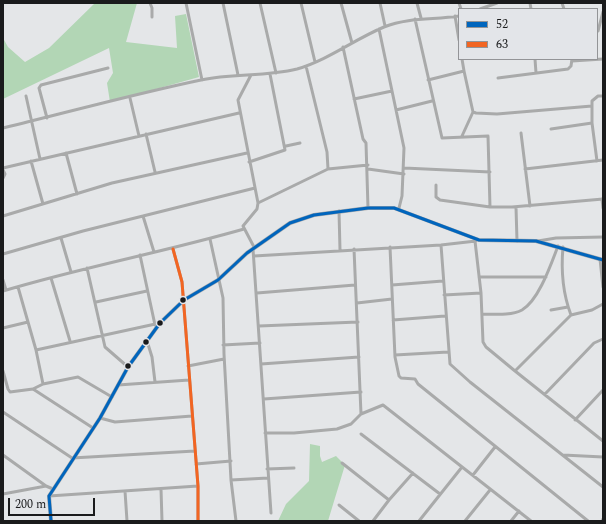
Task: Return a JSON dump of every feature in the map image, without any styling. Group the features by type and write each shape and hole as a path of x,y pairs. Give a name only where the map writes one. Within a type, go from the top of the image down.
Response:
{"street":[{"path":"150,3 152,8 152,17"},
{"path":"186,3 202,80"},
{"path":"223,3 238,75"},
{"path":"260,3 276,73"},
{"path":"301,3 315,62"},
{"path":"341,3 352,43"},
{"path":"380,3 385,26"},
{"path":"418,3 421,18"},
{"path":"491,7 497,3"},
{"path":"598,31 603,12"},
{"path":"3,128 202,80 238,75 270,74 306,66 385,26 415,19 455,16 458,34"},
{"path":"415,19 432,101 442,138 488,136 490,207"},
{"path":"379,29 404,148 404,174 402,196 399,208"},
{"path":"343,47 363,139 366,143 368,165 368,208"},
{"path":"462,60 473,112 462,136"},
{"path":"535,60 536,73"},
{"path":"498,78 568,69 572,60"},
{"path":"306,66 327,152 328,169"},
{"path":"47,118 40,88 41,85 108,68"},
{"path":"428,80 464,71"},
{"path":"249,162 284,151 286,146 270,74"},
{"path":"251,75 239,95 239,113 258,204 257,209 244,224 244,229 254,248 271,513"},
{"path":"354,99 392,91"},
{"path":"26,96 40,159"},
{"path":"597,161 592,123 592,101 594,98 603,96"},
{"path":"130,98 139,136"},
{"path":"396,110 432,101"},
{"path":"473,112 497,114 592,106"},
{"path":"3,178 5,174 3,168 239,113"},
{"path":"551,129 592,123"},
{"path":"521,132 530,206"},
{"path":"146,134 156,172"},
{"path":"286,146 300,143"},
{"path":"66,153 77,194"},
{"path":"3,216 156,172 247,153"},
{"path":"525,169 603,160"},
{"path":"31,161 43,204"},
{"path":"258,204 328,169 368,165"},
{"path":"404,168 490,172"},
{"path":"368,169 404,174"},
{"path":"436,185 436,197 440,200 490,207 516,207 603,199 603,208"},
{"path":"3,254 142,216 255,188"},
{"path":"516,207 517,242"},
{"path":"51,521 49,496 72,458 100,418 128,367 160,323 184,300 218,280 254,248 282,227 298,219 339,211 368,208 399,208 477,241"},
{"path":"339,211 340,250"},
{"path":"142,216 154,252"},
{"path":"3,280 4,290 140,255 173,249 244,229"},
{"path":"254,256 441,245 477,241 536,242 556,238 603,236"},
{"path":"61,238 71,272"},
{"path":"210,238 223,298 223,345 231,480 236,521"},
{"path":"477,241 482,314 481,327 484,344 575,420 603,441"},
{"path":"536,242 560,247 601,259 603,287"},
{"path":"441,245 445,316 450,364 470,382 603,487"},
{"path":"390,247 395,354 397,370 400,377 415,379 418,384 588,521"},
{"path":"482,314 497,314 523,309 539,290 560,247"},
{"path":"560,247 561,264 568,307 571,315"},
{"path":"173,249 182,282 184,300 198,486 198,521"},
{"path":"354,250 361,414"},
{"path":"140,255 155,325"},
{"path":"87,268 96,302 102,335 107,350 128,367"},
{"path":"479,277 546,277"},
{"path":"51,278 70,342"},
{"path":"392,285 443,281"},
{"path":"256,293 355,285"},
{"path":"18,286 36,350 43,384"},
{"path":"96,302 147,291"},
{"path":"444,295 481,293"},
{"path":"357,303 392,299"},
{"path":"515,371 571,315 592,310 603,304"},
{"path":"551,310 568,307"},
{"path":"394,320 445,316"},
{"path":"3,328 28,322"},
{"path":"259,326 265,327 358,322"},
{"path":"36,350 102,335 108,336 160,323"},
{"path":"260,330 265,327"},
{"path":"545,394 594,343 603,339"},
{"path":"147,342 152,357 155,382"},
{"path":"223,345 260,343"},
{"path":"395,354 448,352"},
{"path":"261,364 359,357"},
{"path":"188,366 224,359"},
{"path":"3,370 10,392 33,389 43,384 78,377 112,397"},
{"path":"118,385 189,380"},
{"path":"33,389 93,428"},
{"path":"575,420 603,390"},
{"path":"264,399 361,392"},
{"path":"265,433 294,433 337,429 351,424 361,414 383,405 490,490 532,521"},
{"path":"3,412 72,458 195,451"},
{"path":"100,418 115,422 192,416"},
{"path":"361,434 440,494"},
{"path":"473,475 495,447"},
{"path":"3,455 46,486 53,489"},
{"path":"563,455 603,457"},
{"path":"196,464 231,461"},
{"path":"342,463 389,500"},
{"path":"419,521 462,467"},
{"path":"268,469 294,468"},
{"path":"373,521 413,473"},
{"path":"231,480 268,478"},
{"path":"3,494 46,486"},
{"path":"49,496 198,486"},
{"path":"161,489 162,521"},
{"path":"465,521 490,490"},
{"path":"125,491 127,521"},
{"path":"339,505 359,521"},
{"path":"511,521 519,511"}],"green space":[{"path":"95,3 137,3 126,42 177,48 175,16 186,14 199,77 110,102 107,83 113,73 109,48 3,99 3,38 8,47 25,62 49,48"},
{"path":"310,444 320,446 320,456 322,462 336,456 345,465 328,521 278,521 286,504 309,481"}],"transit line":[{"name":"52","path":"51,521 49,496 100,418 128,367 160,323 184,300 218,280 247,253 290,223 314,215 368,208 394,208 479,240 536,241 603,260"},
{"name":"63","path":"173,249 182,282 198,486 198,521"}]}
